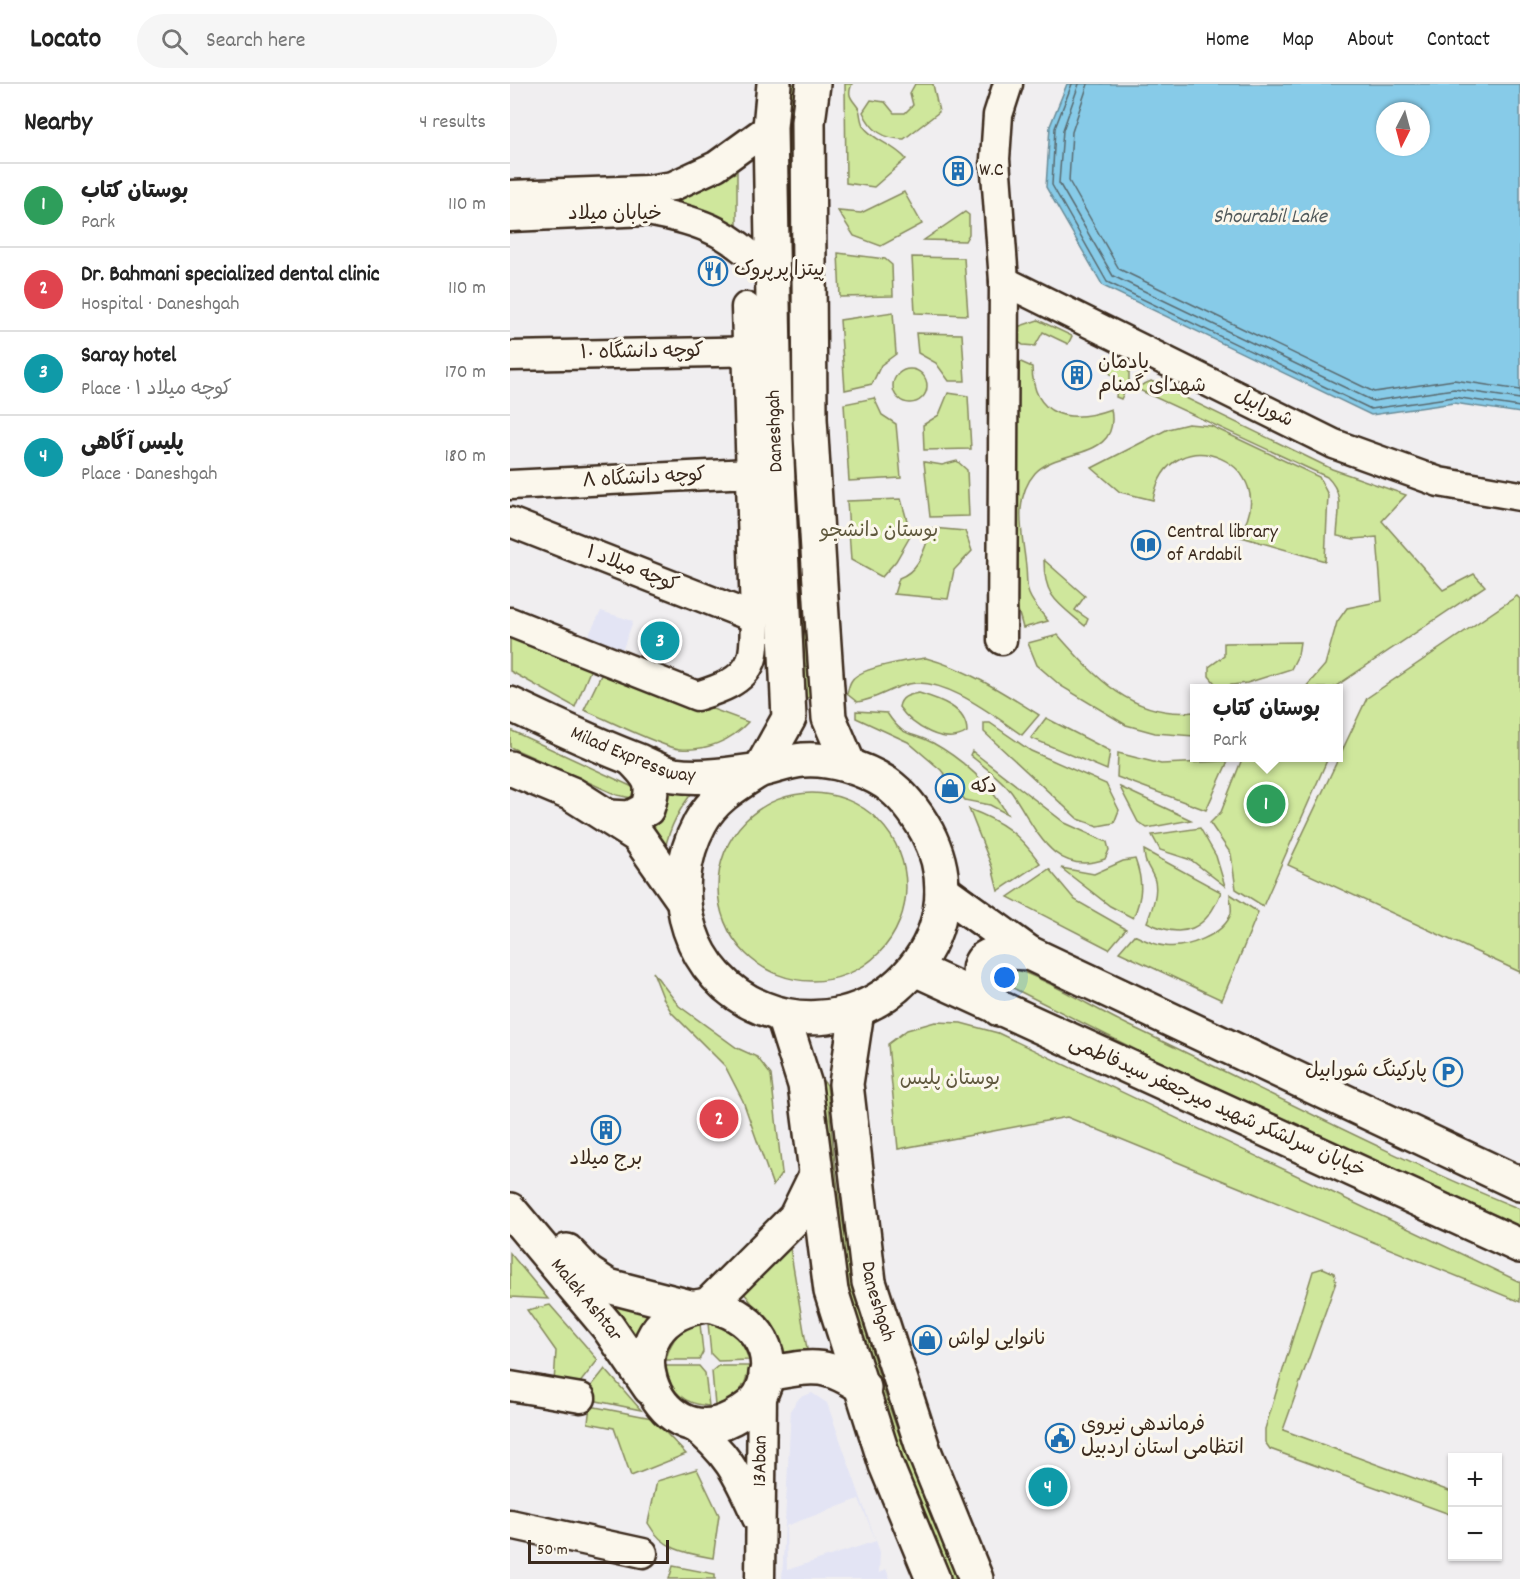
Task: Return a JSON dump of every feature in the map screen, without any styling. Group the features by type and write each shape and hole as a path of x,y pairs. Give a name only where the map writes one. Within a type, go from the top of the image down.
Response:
{"main road":[{"name":"Daneshgah","path":"774,84 770,127 772,277 761,352 764,473 789,718"},
{"name":"Daneshgah","path":"813,84 808,123 810,419 829,718 849,765"},
{"name":"Milad Expressway","path":"510,705 673,775 712,775 760,770"},
{"path":"760,770 789,718 799,725 810,728 820,725 829,718"},
{"path":"609,817 630,818 647,809 653,792 648,774 632,759"},
{"path":"804,760 849,765 886,783 916,812 935,849 942,890 935,932 915,969 889,994 858,1011 833,1017 808,1019 783,1016 744,1000 712,974 691,938 681,897 685,858 701,821 726,791 760,770 804,760"},
{"path":"510,768 572,794 638,836 681,897"},
{"path":"942,890 1029,953 1520,1184"},
{"path":"999,1009 984,988 980,964 982,960 998,951 1029,953"},
{"name":"خیابان سرلشکر شهید میرجعفر سیدفاطمی","path":"915,969 1520,1246"},
{"name":"Daneshgah","path":"858,1011 846,1084 869,1282 924,1452 976,1579"},
{"name":"Daneshgah","path":"783,1016 805,1085 831,1291 864,1388 886,1465 933,1579"},
{"path":"805,1085 814,1076 825,1072 836,1076 846,1084"},
{"path":"816,1175 795,1218 699,1306 673,1315 660,1328 651,1343 647,1361 648,1380 656,1396 675,1416 688,1422 707,1425 726,1422 742,1413 764,1384 811,1367 825,1367 838,1371 864,1388"},
{"name":"Malek Ashtar","path":"510,1197 520,1202 588,1273 608,1286 699,1306"},
{"name":"Malek Ashtar","path":"510,1210 608,1327 656,1396"},
{"path":"699,1306 734,1313 755,1330 764,1346 764,1384"}],"street":[{"path":"1002,640 1004,281 995,159 998,115 1008,84"},
{"name":"خیابان میلاد","path":"510,217 647,201 716,166 770,127"},
{"name":"خیابان میلاد","path":"510,195 647,201 734,239 753,255 772,277"},
{"name":"شورابیل","path":"1004,281 1334,444 1439,482 1520,496"},
{"path":"746,307 761,352"},
{"name":"کوچه دانشگاه ۱۰","path":"510,356 761,352"},
{"path":"510,622 697,696 724,688 744,671 751,661 764,473"},
{"name":"کوچه دانشگاه ۸","path":"510,485 764,473"},
{"name":"کوچه میلاد ۱","path":"510,522 755,618"},
{"name":"13Aban","path":"759,1579 764,1384"},
{"path":"510,1386 581,1398"},
{"name":"13Aban","path":"688,1422 715,1443 738,1475 762,1528"},
{"path":"510,1524 644,1553"}],"shaded area":[{"path":"601,611 633,621 620,657 584,644"},
{"path":"812,1393 827,1403 880,1552 879,1573 886,1569 890,1579 782,1579 791,1409 800,1397","holes":["859,1499 876,1541 787,1570 786,1526"]}],"green space":[{"path":"783,84 798,84 790,195 814,696 807,698 801,694 792,528"},
{"path":"845,84 852,84 850,95 859,109 862,122 868,132 906,159 874,187 846,183"},
{"path":"915,84 933,84 939,112 904,139 884,135 870,124 863,112 871,100 885,102 894,113 905,113 913,105 910,93"},
{"path":"737,172 737,230 663,203"},
{"path":"904,192 922,224 881,246 854,236 838,211 861,213"},
{"path":"965,212 969,215 969,234 965,241 924,240"},
{"path":"838,253 885,259 892,265 893,296 840,297"},
{"path":"912,257 964,258 968,315 915,313"},
{"path":"893,312 896,354 881,365 872,384 845,390 840,320"},
{"path":"1038,320 1072,336 1068,344 1043,332 1035,346 1023,345 1015,340 1014,328"},
{"path":"916,333 962,334 965,381 949,381 936,363 918,353"},
{"path":"1110,358 1129,371 1129,382 1121,399 1116,397 1117,388 1113,377 1104,368"},
{"path":"1014,359 1032,367 1034,384 1039,397 1047,407 1056,413 1068,416 1096,414 1111,409 1112,426 1107,437 1098,445 1058,459 1035,473 1023,494 1021,530 1027,588 1033,601 1048,621 1023,628 1012,588"},
{"path":"910,369 922,374 927,386 922,398 910,403 898,398 893,386 898,374"},
{"path":"1151,381 1332,469 1406,495 1382,521 1443,590 1474,574 1485,586 1339,684 1308,684 1325,665 1337,622 1347,608 1382,601 1377,537 1354,539 1337,536 1338,497 1333,483 1327,477 1135,388"},
{"path":"948,393 968,396 971,449 924,450 923,425 939,415"},
{"name":"بوستان دانشجو","path":"874,398 882,415 896,424 901,478 849,481 844,404"},
{"path":"1188,424 1211,426 1319,477 1328,495 1325,561 1238,536 1250,511 1248,488 1238,470 1221,458 1200,454 1180,458 1163,473 1153,500 1120,492 1092,468 1168,429"},
{"name":"بوستان دانشجو","path":"957,461 967,470 969,516 930,517 924,462 942,465"},
{"name":"بوستان دانشجو","path":"901,499 911,535 896,561 882,577 851,560 847,501"},
{"name":"بوستان دانشجو","path":"932,528 965,531 972,551 954,570 948,599 894,594 899,578 917,564"},
{"path":"1044,560 1085,596 1075,610 1088,619 1085,626 1054,599 1047,583"},
{"path":"1517,596 1520,599 1520,972 1288,865 1337,762 1343,762 1343,749 1367,698"},
{"path":"510,631 592,666 575,707 510,671"},
{"path":"1058,635 1101,680 1134,702 1152,709 1190,712 1190,736 1155,733 1126,725 1061,686 1037,665 1028,643"},
{"path":"1300,642 1298,655 1291,669 1247,683 1216,684 1209,676 1209,667 1224,656 1224,643"},
{"path":"926,658 971,675 1039,715 1022,735 968,699 937,686 923,683 909,684 857,702 847,694 852,680 865,671"},
{"path":"604,669 748,722 734,735 708,746 680,749 661,744 584,710"},
{"path":"919,693 935,698 957,711 966,724 967,732 958,736 939,736 912,721 899,707 900,703 909,695"},
{"path":"856,711 887,713 903,731 944,749 984,783 1007,814 990,805 965,800 941,770 908,742 856,718"},
{"path":"1046,718 1110,751 1107,770 1031,738"},
{"path":"984,723 990,723 1031,751 1106,784 1119,810 1114,823 1098,826 1078,819 984,732"},
{"path":"510,730 637,789 636,799 617,795 510,747"},
{"path":"972,751 1065,823 1107,842 1109,850 1105,859 1087,863 1071,861 1058,855 1047,846 1008,788 970,755"},
{"path":"1118,753 1161,764 1228,762 1206,810 1117,777"},
{"path":"1241,762 1326,762 1263,906 1236,889 1231,854 1210,823 1221,812"},
{"path":"659,781 696,788 676,817 665,849 642,830"},
{"path":"1120,787 1191,820 1147,828 1138,822"},
{"path":"812,793 839,797 856,804 878,821 895,843 902,860 906,887 902,914 895,931 878,953 856,970 839,977 812,981 785,977 768,970 746,953 729,931 722,914 718,887 722,860 729,843 746,821 768,804 785,797"},
{"path":"969,809 1001,824 1017,836 1040,863 998,891 992,867"},
{"path":"1200,828 1216,856 1225,886 1191,860 1160,850 1152,835"},
{"path":"1144,850 1221,892 1209,915 1201,923 1183,931 1172,931 1147,922 1156,887"},
{"path":"1135,859 1141,888 1139,903 1133,918 1110,906 1061,868 1094,874 1123,861"},
{"path":"1049,869 1075,900 1126,929 1109,949 1008,897"},
{"path":"1230,894 1258,912 1222,1000 1119,952 1134,935 1153,943 1173,946 1193,943 1213,934 1227,921 1231,913"},
{"path":"1009,967 1054,986 1128,1025 1371,1143 1520,1209 1520,1229 1198,1081 1013,988 999,979 1000,969"},
{"path":"653,972 679,1006 737,1048 757,1057 771,1075 782,1173 773,1186 743,1101 725,1066 672,1013"},
{"name":"بوستان پلیس","path":"935,1022 961,1023 998,1033 1520,1282 1520,1302 1067,1117 898,1149 888,1044 907,1030"},
{"path":"822,1080 827,1085 837,1180 848,1252 872,1352 912,1469 961,1579 949,1579 903,1465 857,1321 843,1270 818,1084"},
{"path":"790,1248 808,1355 781,1362 764,1320 736,1284"},
{"path":"510,1253 548,1299 510,1297"},
{"path":"1323,1268 1334,1273 1336,1282 1283,1430 1448,1491 1448,1514 1270,1449 1265,1442 1265,1429 1313,1271"},
{"path":"595,1295 660,1307 635,1343"},
{"path":"550,1305 598,1360 575,1389 554,1383 556,1351 527,1310"},
{"path":"708,1323 723,1326 734,1334 739,1339 749,1360 718,1361 711,1354"},
{"path":"700,1324 703,1352 699,1360 666,1360 677,1336 687,1328"},
{"path":"666,1366 699,1366 705,1373 709,1406 692,1403 679,1395 671,1383"},
{"path":"718,1366 749,1366 748,1374 739,1392 729,1400 715,1406 712,1371"},
{"path":"605,1369 641,1410 597,1401 589,1389"},
{"path":"590,1406 652,1418 686,1454 631,1476 614,1428 588,1423"},
{"path":"697,1469 719,1515 713,1558 684,1552 668,1545 648,1523 657,1481"},
{"path":"673,1566 715,1574 715,1579 669,1579"}],"water":[{"name":"Shourabil Lake","path":"1067,84 1520,84 1520,413 1454,403 1371,415 1103,286 1046,187 1050,126"}],"place":[{"name":"W.C","path":"958,171"},
{"name":"پیتزا پرپروک","path":"713,271"},
{"name":"یادمان شهدای گمنام","path":"1077,375"},
{"name":"Central library of Ardabil","path":"1146,545"},
{"name":"Saray hotel","path":"660,641"},
{"name":"دکه","path":"950,788"},
{"name":"بوستان کتاب","path":"1266,804"},
{"name":"پارکینگ شورابیل","path":"1448,1072"},
{"name":"Dr. Bahmani specialized dental clinic","path":"719,1119"},
{"name":"برج میلاد","path":"606,1130"},
{"name":"نانوایی لواش","path":"927,1340"},
{"name":"فرماندهی نیروی انتظامی استان اردبیل","path":"1060,1438"},
{"name":"پلیس آگاهی","path":"1048,1487"}]}
